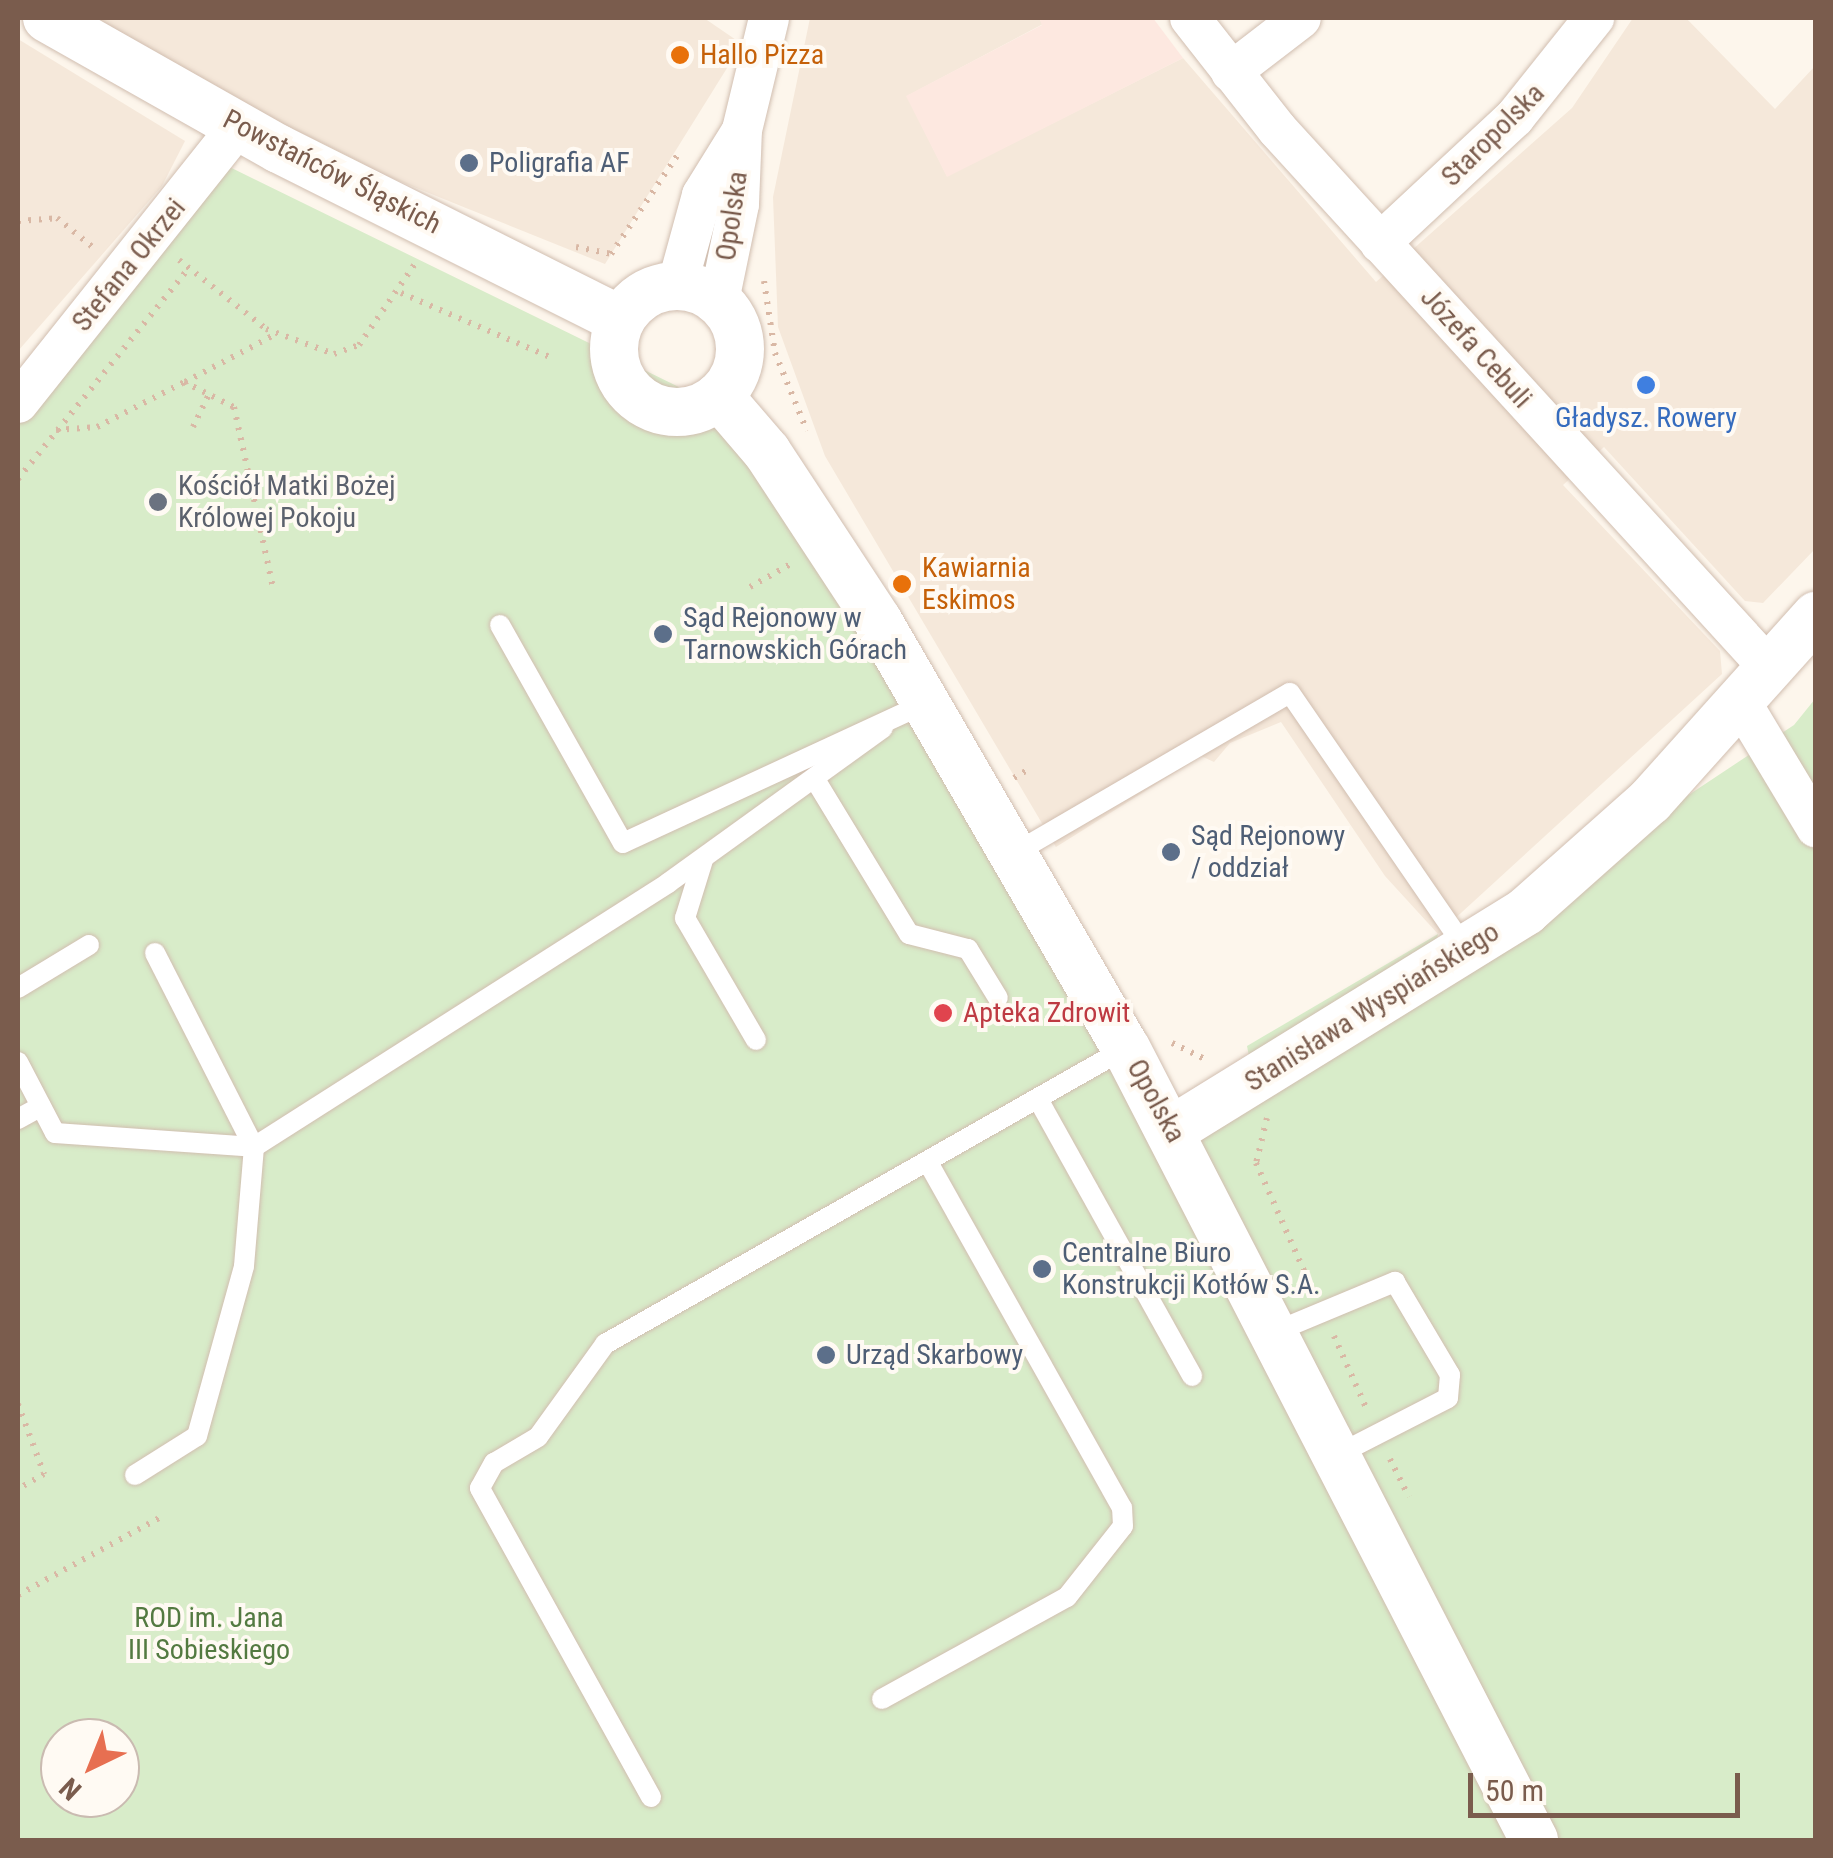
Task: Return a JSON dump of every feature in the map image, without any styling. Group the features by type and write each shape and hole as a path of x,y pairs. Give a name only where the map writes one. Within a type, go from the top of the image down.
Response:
{"street":[{"name":"Powstańców Śląskich","path":"47,18 238,126 621,320"},
{"name":"Opolska","path":"698,293 702,195 742,130 770,18"},
{"name":"Józefa Cebuli","path":"1190,18 1231,72 1756,687 1816,827"},
{"path":"1231,72 1300,18"},
{"name":"Staropolska","path":"1380,243 1515,117 1583,22"},
{"name":"Stefana Okrzei","path":"18,404 238,126"},
{"path":"655,289 698,293 740,338 736,370 719,396 681,412 635,396 617,368 621,320 655,289"},
{"name":"Opolska","path":"719,396 767,452 926,703 1172,1130 1277,1331 1359,1444 1534,1840"},
{"name":"Stanisława Wyspiańskiego","path":"1172,1130 1469,953 1650,802 1816,616"}],"lane":[{"path":"500,625 623,844 833,739 883,728"},
{"path":"1014,854 1290,693 1469,953"},
{"path":"18,1062 56,1134 254,1147 703,860 816,781 883,728 926,703"},
{"path":"816,781 909,934 968,949 998,998"},
{"path":"703,860 685,918 756,1040"},
{"path":"18,988 89,946"},
{"path":"135,1476 197,1436 244,1266 254,1147 155,953"},
{"path":"651,1797 480,1488 494,1463 538,1437 605,1344 1126,1048"},
{"path":"1038,1099 1192,1376"},
{"path":"18,1120 42,1106"},
{"path":"882,1700 1068,1597 1124,1526 1122,1508 928,1162"},
{"path":"1277,1331 1395,1282 1450,1375 1448,1398 1359,1444"}],"path":[{"path":"560,241 609,255 688,139"},
{"path":"18,220 58,218 108,259"},
{"path":"170,253 276,333 334,354 360,345 401,292 422,251"},
{"path":"18,480 189,268"},
{"path":"401,292 552,358"},
{"path":"56,430 97,427 276,333"},
{"path":"184,382 234,408 273,588"},
{"path":"193,427 208,394"},
{"path":"750,587 804,557"},
{"path":"1271,1126 1256,1163 1322,1310 1359,1444 1412,1504"},
{"path":"18,1404 44,1474 18,1489"},
{"path":"18,1595 159,1518"}],"shaded area":[{"path":"83,18 704,18 742,44 605,264 300,141"},
{"path":"810,18 1039,18 1043,24 907,96 947,176 1183,58 1376,282 1572,108 1633,18 1686,18 1775,109 1815,66 1815,549 1763,603 1745,601 1604,447 1563,485 1720,651 1722,674 1438,934 1385,876 1281,722 1230,743 1214,762 1201,756 1056,847 825,456 778,327 773,197"},
{"path":"1039,18 1153,18 1183,58 947,177 906,96 1042,25"},
{"path":"18,39 185,141 162,186 18,351"}],"green space":[{"name":"ROD im. Jana III Sobieskiego","path":"197,151 738,416 1145,1124 1565,877 1794,725 1815,699 1815,1840 18,1840 18,376"},
{"path":"1438,934 1436,945 1249,1056 1247,1046"}],"place":[{"name":"Hallo Pizza","path":"680,55"},
{"name":"Poligrafia AF","path":"469,163"},
{"name":"Gładysz. Rowery","path":"1646,385"},
{"name":"Kościół Matki Bożej Królowej Pokoju","path":"158,502"},
{"name":"Kawiarnia Eskimos","path":"902,584"},
{"name":"Sąd Rejonowy w Tarnowskich Górach","path":"663,634"},
{"name":"Sąd Rejonowy / oddział","path":"1171,852"},
{"name":"Apteka Zdrowit","path":"943,1013"},
{"name":"Centralne Biuro Konstrukcji Kotłów S.A.","path":"1042,1269"},
{"name":"Urząd Skarbowy","path":"826,1355"}]}
